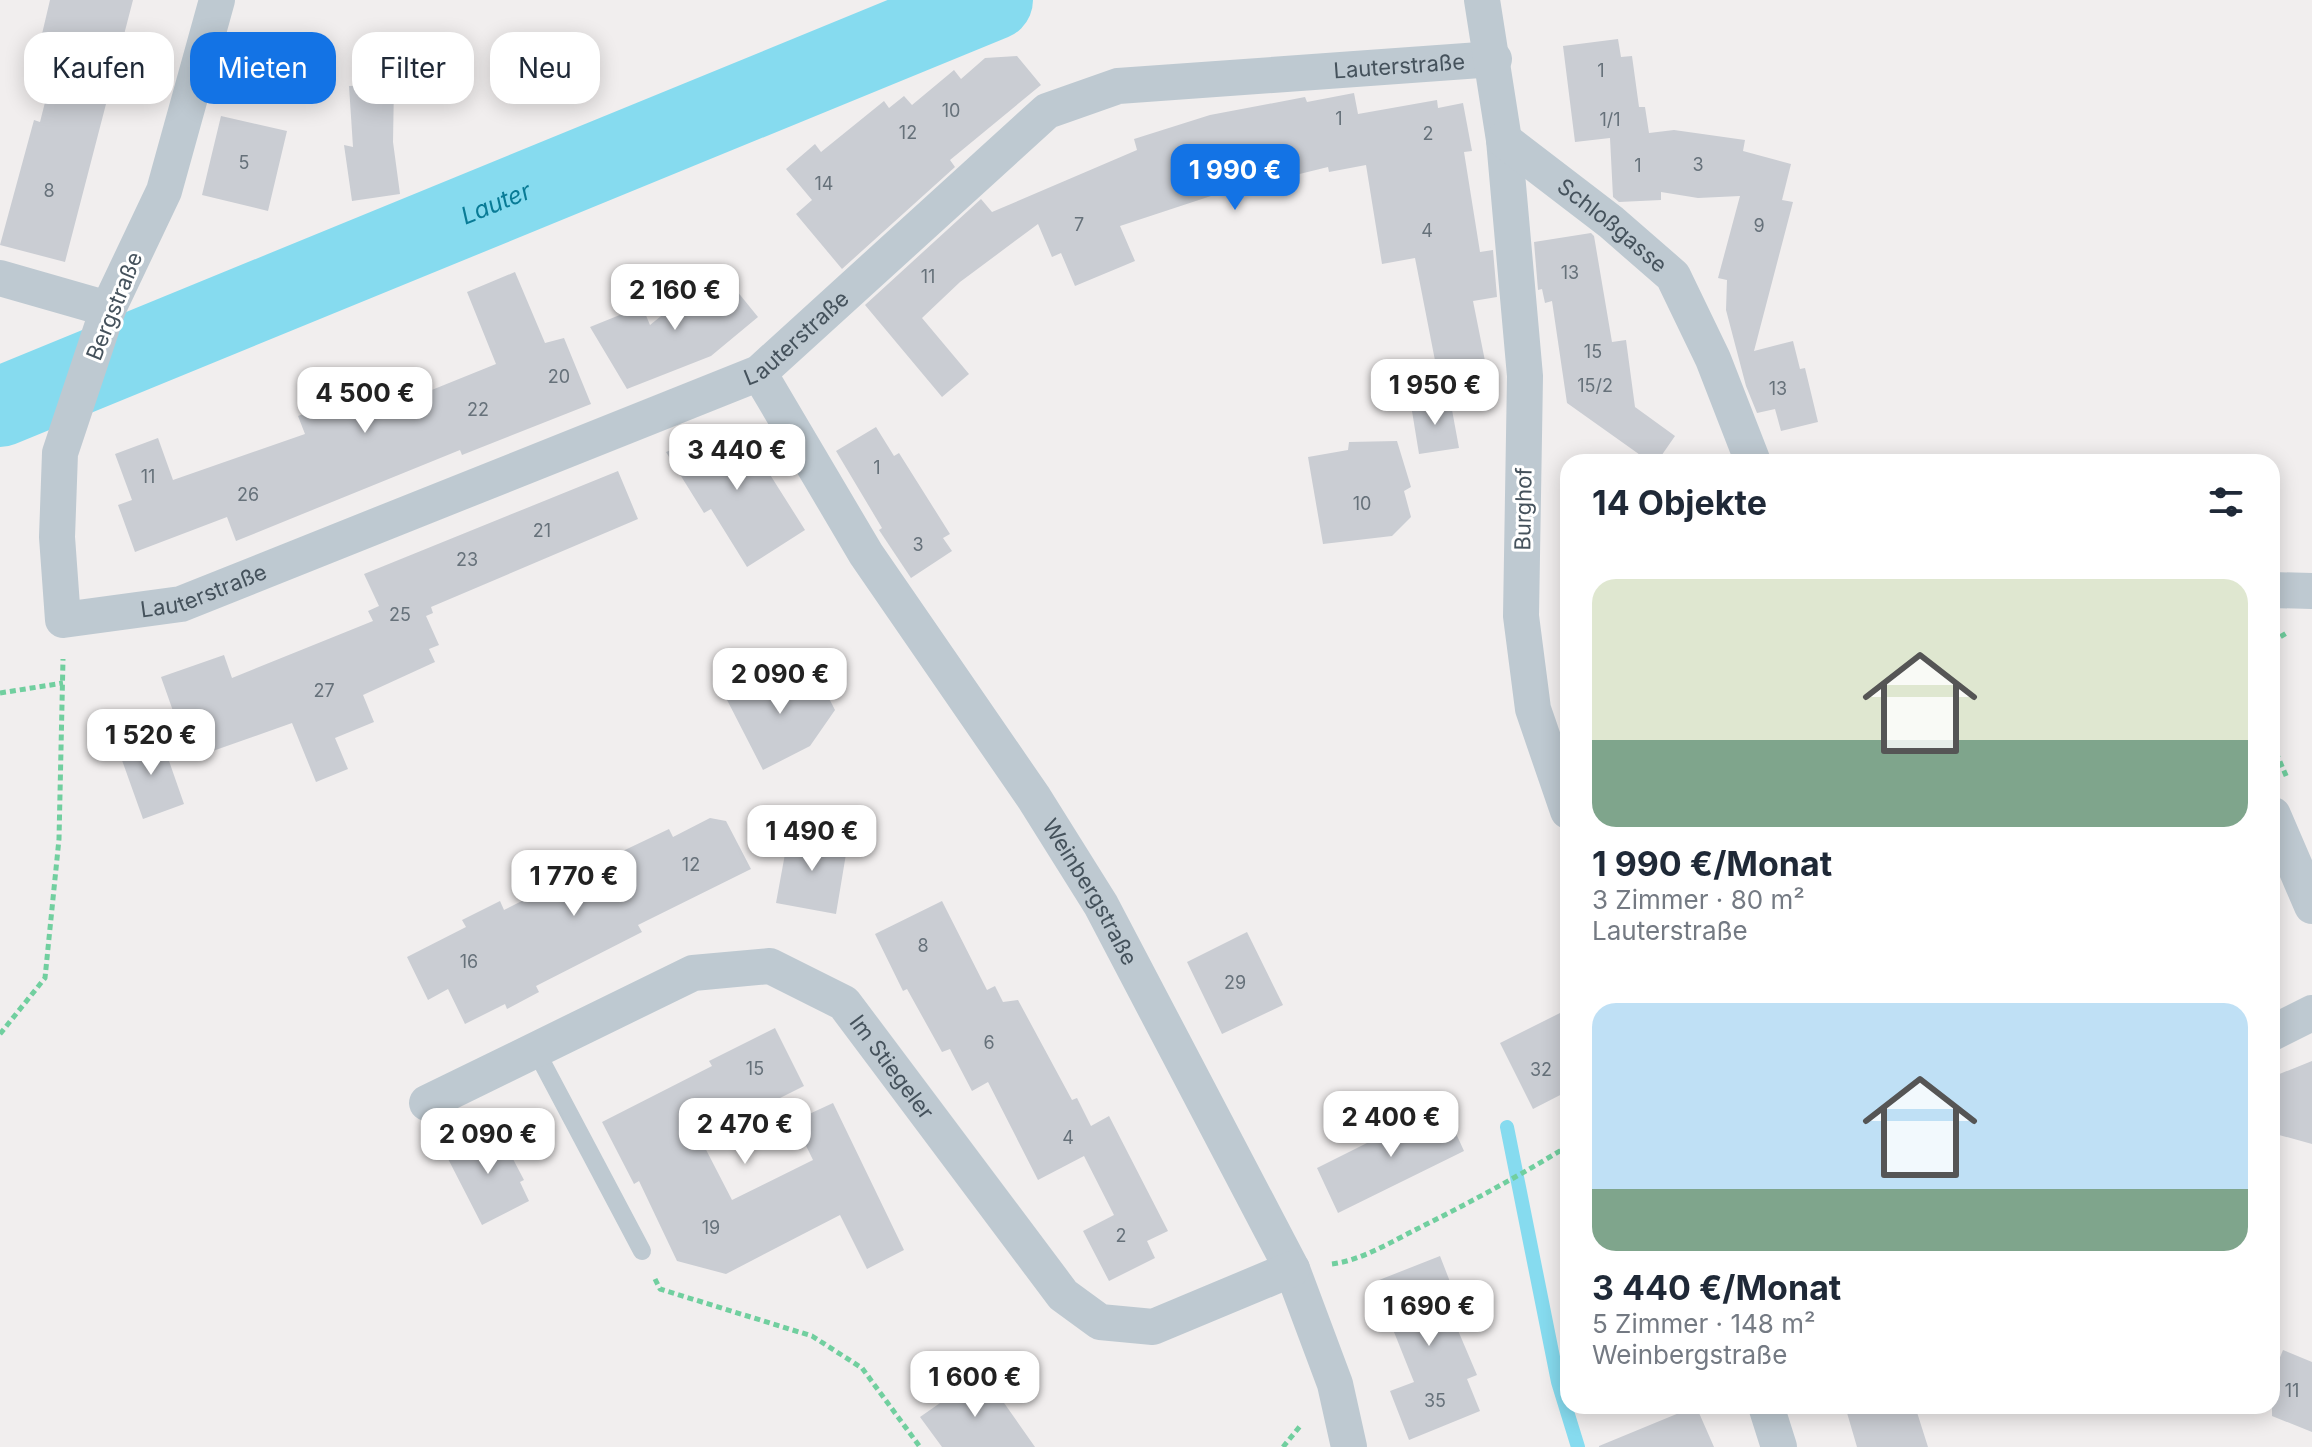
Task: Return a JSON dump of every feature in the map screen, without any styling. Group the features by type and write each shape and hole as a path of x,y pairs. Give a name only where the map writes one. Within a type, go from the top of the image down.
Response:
{"street":[{"name":"Bergstraße","path":"63,620 57,537 60,453 108,309 164,191 217,0"},
{"name":"Burghof","path":"1483,3 1504,140 1525,376 1521,616 1533,709 1560,788"},
{"name":"Lauterstraße","path":"63,620 181,604 759,373 1047,111 1118,86 1494,59"},
{"name":"Schloßgasse","path":"1504,140 1611,222 1673,276 1707,345 1750,454"},
{"path":"0,278 108,309"},
{"name":"Weinbergstraße","path":"759,373 866,554 1034,798 1101,905 1292,1269 1335,1384 1349,1447"},
{"path":"2280,590 2312,591"},
{"path":"2280,831 2312,906"},
{"name":"Im Stiegeler","path":"427,1103 693,973 770,966 844,1003 1063,1295 1100,1322 1153,1327 1292,1269"},
{"path":"2280,1029 2312,1013"},
{"path":"1769,1414 1779,1447"}],"lane":[{"path":"535,1049 642,1251"}],"path":[{"path":"0,1034 45,978 59,839 63,620"},
{"path":"0,693 63,683"},
{"path":"1292,1269 1347,1262 1506,1184 1560,1151"},
{"path":"642,1251 660,1289 812,1336 862,1368 920,1447"}],"building":[{"path":"50,0 133,0 125,32 42,32"},
{"path":"1618,39 1621,57 1632,56 1639,107 1645,107 1649,133 1674,130 1745,140 1743,151 1791,164 1782,200 1793,202 1754,351 1793,341 1800,369 1805,368 1818,422 1781,431 1775,409 1757,413 1746,386 1726,310 1727,280 1718,278 1740,196 1698,198 1661,192 1661,200 1619,202 1613,197 1610,138 1575,142 1563,46"},
{"path":"1017,56 1041,85 950,160 955,167 842,269 796,214 812,200 786,169 815,144 821,152 884,101 889,108 904,96 912,105 954,70 961,79 985,58"},
{"path":"349,86 352,86 352,104 394,104 393,142 400,194 352,201 344,145 353,147"},
{"path":"1354,93 1358,114 1437,100 1438,108 1463,103 1472,151 1464,152 1480,252 1493,250 1497,297 1473,301 1487,371 1439,381 1415,258 1382,264 1366,165 1329,172 1328,167 1214,195 1120,226 1135,261 1075,286 1061,253 1052,257 1038,224 960,282 922,318 969,374 942,397 865,305 981,199 992,212 1137,150 1134,139 1210,115 1305,97 1307,102"},
{"path":"45,104 106,104 65,262 0,245 34,120 40,122"},
{"path":"221,116 287,131 268,211 202,195"},
{"path":"1591,233 1594,236 1612,342 1626,340 1635,407 1675,436 1663,454 1639,454 1567,403 1552,301 1545,303 1542,289 1538,290 1534,242"},
{"path":"719,269 758,317 711,356 627,389 590,327 642,306 650,325"},
{"path":"515,272 545,343 564,338 591,404 462,455 460,450 236,541 227,517 135,552 118,505 132,500 115,454 158,438 173,480 305,434 298,416 393,378 402,402 496,364 467,292"},
{"path":"1450,399 1459,448 1419,454 1411,405"},
{"path":"738,424 805,530 747,567 711,509 704,513 666,452"},
{"path":"876,427 894,456 899,453 950,534 943,538 952,551 911,578 879,530 882,528 836,451"},
{"path":"1397,441 1411,487 1404,491 1411,517 1392,536 1323,544 1308,457 1348,450 1349,442"},
{"path":"618,471 638,519 431,607 433,613 426,616 439,645 429,649 435,662 363,695 374,722 335,738 348,769 316,782 292,723 190,759 161,677 224,655 232,678 373,621 368,611 379,606 364,574"},
{"path":"785,665 800,694 821,683 835,710 810,746 763,770 725,696"},
{"path":"160,735 184,804 143,819 118,749"},
{"path":"710,818 726,821 751,869 638,925 642,932 536,986 539,992 507,1009 505,1004 465,1024 448,989 428,1000 407,957 466,927 462,920 500,901 504,910 561,881 568,861 587,868 669,829 673,837"},
{"path":"789,832 848,842 836,914 776,903"},
{"path":"942,901 987,990 995,986 1003,1002 1018,1000 1072,1100 1077,1098 1091,1126 1109,1116 1168,1231 1147,1241 1155,1258 1109,1281 1083,1231 1114,1215 1084,1156 1038,1180 988,1082 972,1091 950,1049 942,1052 907,989 903,991 875,934"},
{"path":"1247,932 1283,1005 1222,1034 1187,962"},
{"path":"1560,1013 1560,1095 1533,1109 1500,1043"},
{"path":"775,1028 804,1086 700,1138 732,1200 813,1160 794,1121 833,1103 904,1250 867,1269 840,1215 726,1274 677,1261 639,1181 634,1184 602,1122 712,1066 709,1061"},
{"path":"2312,1061 2312,1144 2280,1135 2280,1074"},
{"path":"1443,1105 1464,1151 1338,1213 1317,1168"},
{"path":"480,1132 503,1140 524,1180 520,1182 529,1201 482,1225 444,1151"},
{"path":"1440,1256 1461,1310 1451,1314 1477,1375 1467,1379 1480,1411 1409,1440 1390,1391 1414,1382 1374,1282"},
{"path":"2283,1350 2312,1362 2312,1432 2272,1416 2280,1414 2280,1357"},
{"path":"983,1373 1035,1447 942,1447 920,1417"},
{"path":"1677,1414 1700,1414 1714,1447 1599,1447"},
{"path":"1847,1414 1918,1414 1928,1447 1857,1447"}],"waterway":[{"name":"Lauter","path":"0,407 993,0"},
{"path":"1507,1127 1560,1388"},
{"path":"1568,1414 1578,1447"}]}
